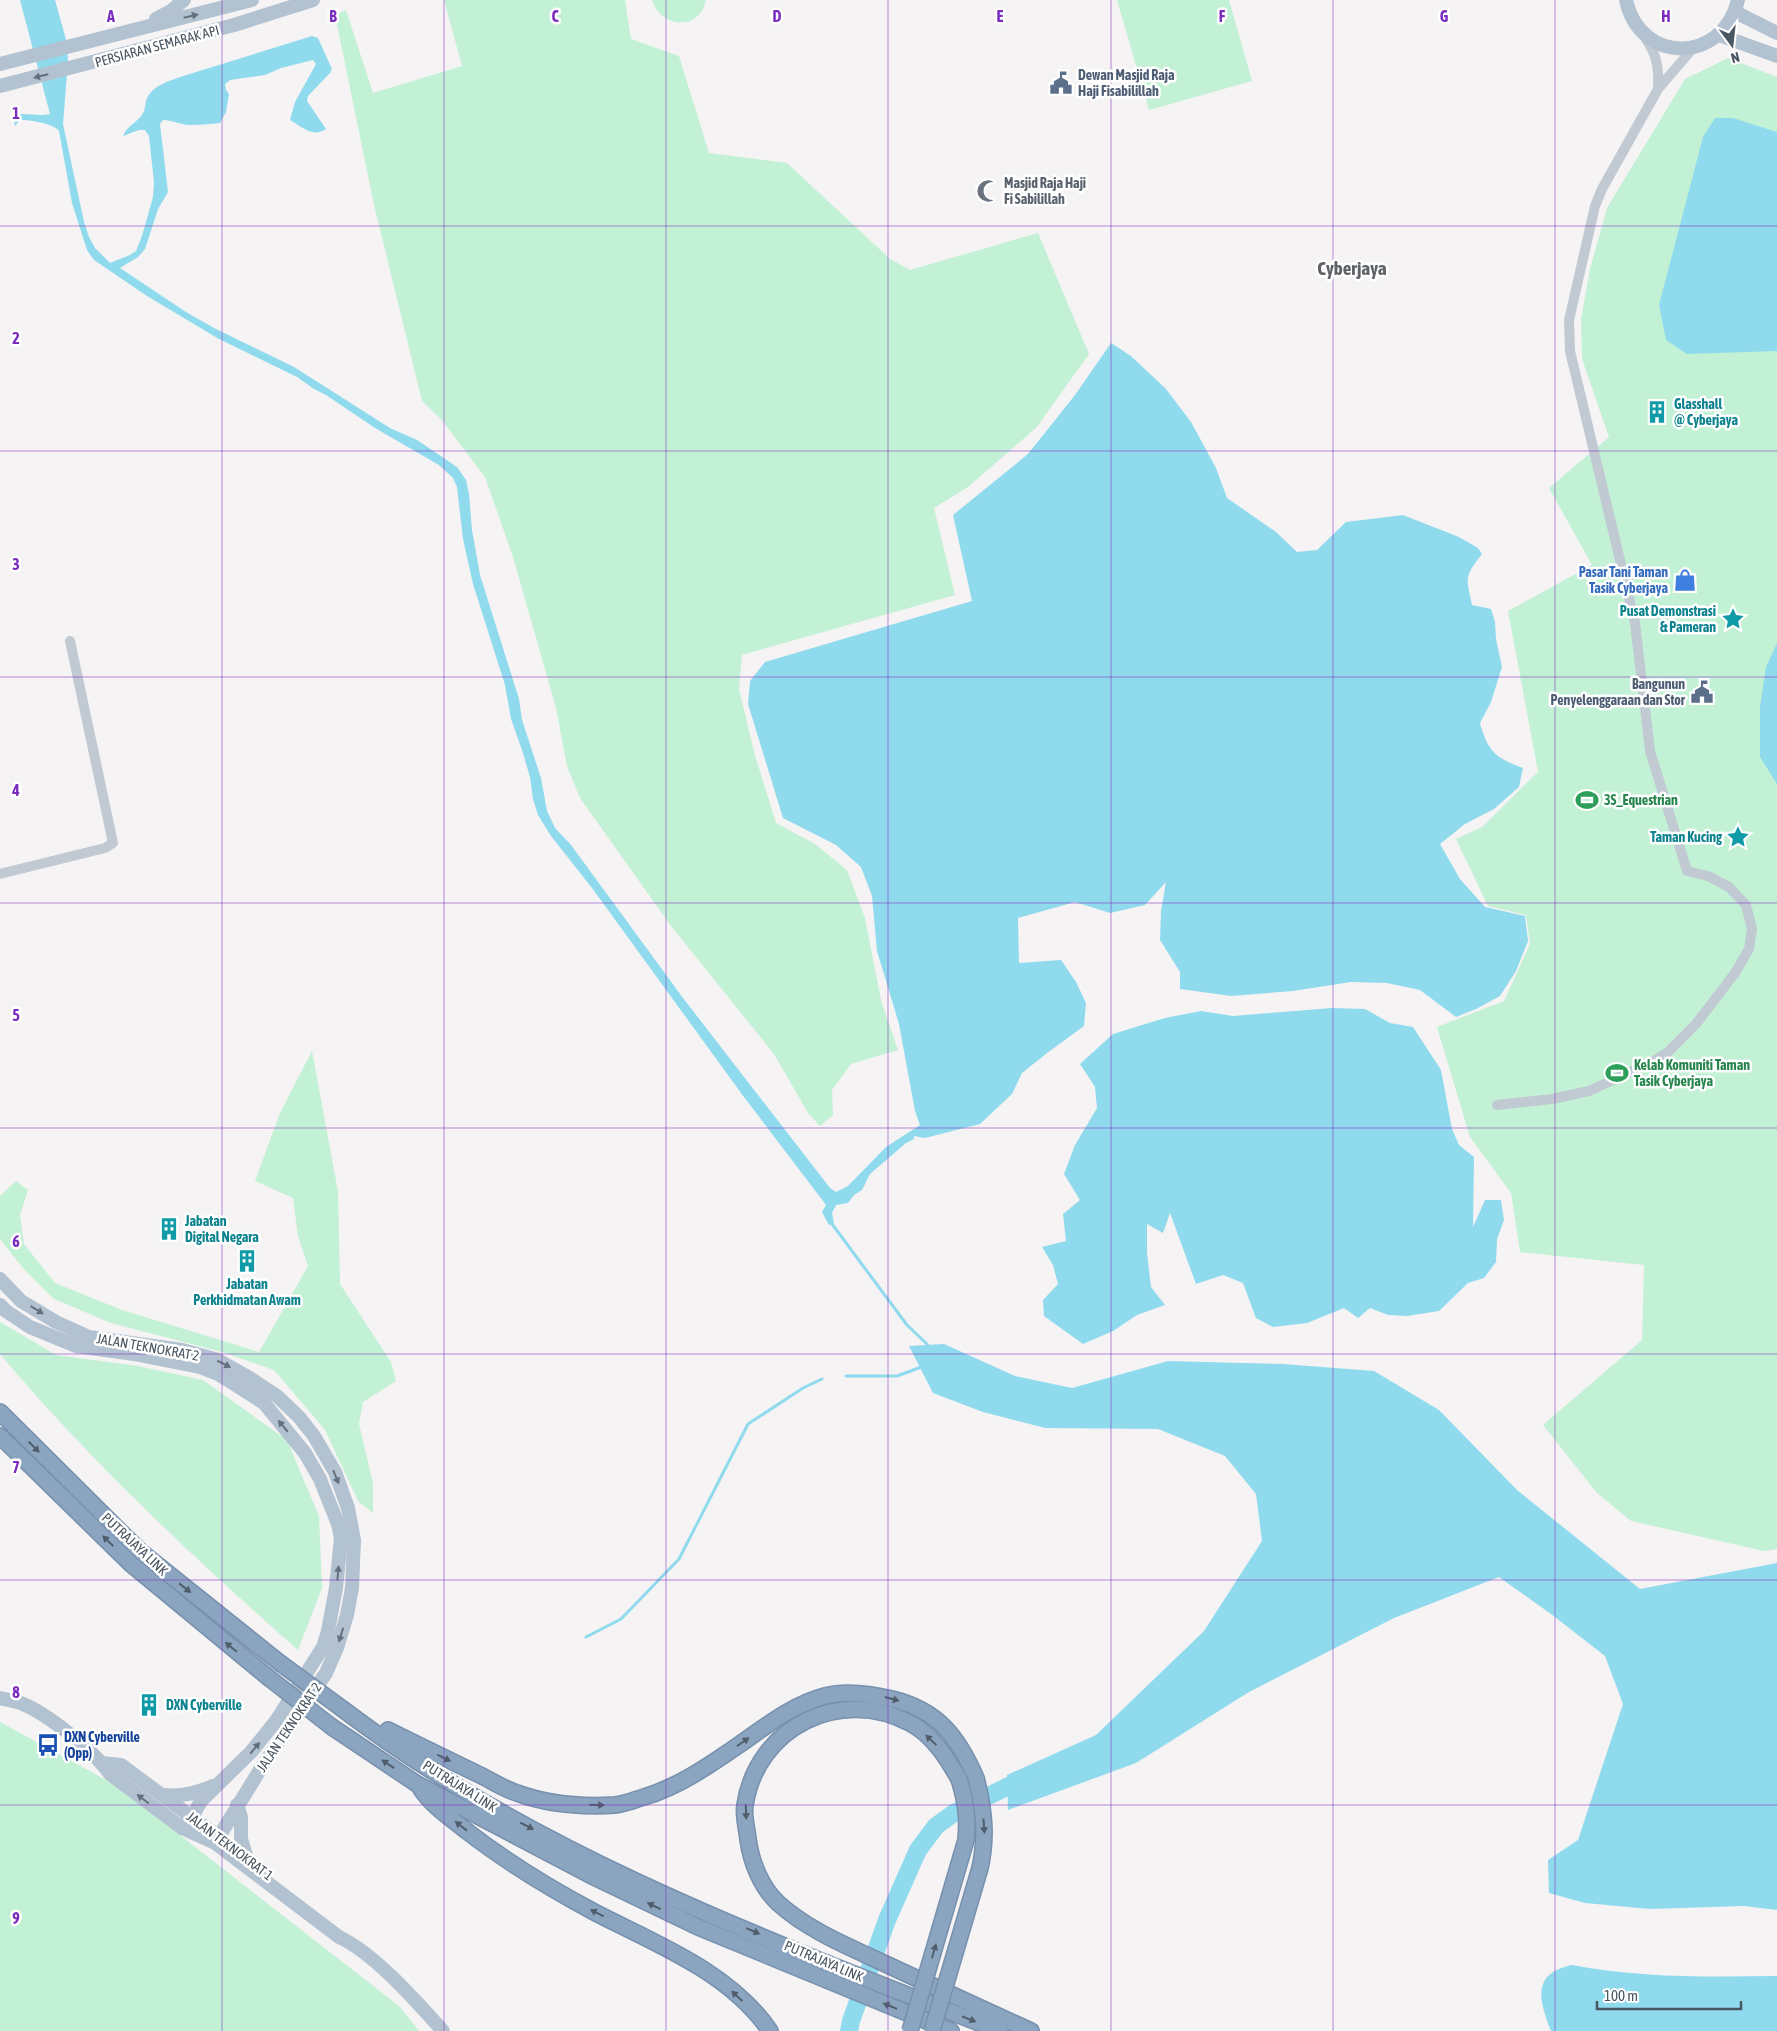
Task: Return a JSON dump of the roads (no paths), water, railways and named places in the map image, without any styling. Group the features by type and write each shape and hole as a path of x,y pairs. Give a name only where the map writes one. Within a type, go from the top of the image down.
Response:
{"highway":[{"name":"PUTRAJAYA LINK","path":"0,1412 140,1551 280,1663 367,1726 507,1816 604,1865 708,1912 855,1974 1000,2031"},
{"name":"PUTRAJAYA LINK","path":"0,1436 131,1564 269,1678 332,1727 417,1784 594,1877 698,1927 951,2031"},
{"path":"367,1726 384,1729 515,1793 548,1801 616,1804 654,1794 683,1781 730,1752 782,1714 826,1695 871,1694 918,1707 936,1718 951,1732 961,1747 976,1778 983,1804 984,1849 980,1868 932,2031"},
{"path":"910,2031 966,1840 968,1817 965,1798 959,1779 937,1745 910,1723 872,1711 852,1709 832,1711 790,1728 773,1745 759,1765 745,1806 750,1852 758,1874 777,1902 806,1924 844,1944 1031,2031"},
{"path":"417,1784 429,1800 532,1878 668,1948 724,1984 762,2020 770,2031"}],"main road":[{"path":"118,33 160,17 184,0"},
{"path":"249,0 252,20"},
{"name":"PERSIARAN SEMARAK API","path":"0,64 228,3 249,0"},
{"name":"PERSIARAN SEMARAK API","path":"0,86 234,25 313,0"},
{"path":"1626,0 1633,20 1642,32 1653,41 1666,46 1680,49 1707,43 1719,35 1728,24 1736,6 1777,33"},
{"path":"228,3 234,25"},
{"path":"1719,35 1777,56"},
{"name":"JALAN TEKNOKRAT 2","path":"0,1278 21,1301 56,1322 89,1336 182,1350 218,1360 248,1377 276,1396 299,1417 314,1436 335,1472 348,1508 354,1540 352,1588 342,1632 326,1673 233,1811 217,1840"},
{"name":"JALAN TEKNOKRAT 2","path":"0,1305 30,1327 76,1346 134,1354 200,1367 218,1374 264,1403 305,1454 320,1479 338,1524 340,1538 336,1588 323,1647 276,1721 251,1752 201,1801 192,1817 182,1828"},
{"name":"JALAN TEKNOKRAT 1","path":"0,1698 21,1703 43,1715 102,1763 110,1774 182,1828 217,1840 247,1858 345,1932 350,1942"},
{"name":"JALAN TEKNOKRAT 1","path":"102,1763 121,1765 163,1794 217,1840 339,1937 350,1942 402,1988 443,2031"},
{"path":"163,1794 178,1796 197,1793 221,1782"},
{"path":"201,1801 203,1811 212,1821 224,1820 233,1811 241,1817 241,1839 247,1858"}],"street":[{"path":"1642,32 1653,49 1659,68 1658,89"},
{"path":"1497,1105 1552,1099 1590,1091 1654,1061 1668,1052 1696,1024 1735,974 1750,949 1752,929 1746,905 1729,886 1708,876 1687,871 1650,751 1635,623 1570,351 1569,320 1595,206 1602,189 1658,89 1694,47"},
{"path":"0,874 105,848 113,843 70,641"}],"water":[{"path":"20,0 55,0 67,43 68,62 63,124 84,222 89,237 95,248 110,263 136,251 153,197 154,182 149,136 145,130 139,130 123,136 139,119 145,109 148,96 160,85 180,77 312,36 318,38 332,69 308,96 307,101 326,129 312,132 290,120 295,102 316,64 313,60 281,68 265,75 230,80 225,84 229,94 226,112 220,123 188,125 163,120 160,124 168,192 158,209 145,249 138,257 120,268 186,312 214,328 294,367 390,428 417,440 457,467 466,480 469,494 472,530 480,575 519,699 522,720 541,778 547,811 555,828 571,845 683,998 830,1188 836,1192 848,1186 886,1147 920,1125 915,1111 899,1024 877,951 872,896 861,867 836,845 783,818 748,704 750,681 765,662 972,601 953,515 1028,454 1075,395 1111,343 1131,356 1166,389 1191,422 1216,468 1227,498 1276,532 1297,552 1317,550 1346,522 1403,515 1459,537 1478,548 1482,554 1469,573 1468,588 1472,605 1491,609 1495,622 1496,639 1502,667 1491,702 1480,723 1486,741 1494,753 1506,761 1523,768 1519,787 1494,809 1465,824 1440,844 1460,879 1485,907 1525,916 1528,941 1516,971 1500,996 1456,1017 1420,990 1387,983 1351,982 1293,991 1231,996 1180,989 1180,972 1160,940 1161,911 1166,882 1145,905 1110,913 1075,902 1018,918 1019,963 1061,960 1076,982 1086,1003 1084,1026 1022,1073 1012,1094 980,1124 925,1138 914,1136 914,1139 906,1143 870,1174 862,1190 854,1195 848,1203 836,1205 832,1213 834,1223 829,1225 822,1212 826,1205 741,1093 592,888 551,836 538,815 533,799 530,777 511,719 505,685 473,584 463,539 457,487 453,478 439,465 375,428 297,377 219,339 147,296 94,260 87,250 72,203 59,131 47,124 29,121 20,120 15,126 13,115 50,114"},
{"path":"1715,118 1733,118 1777,132 1777,351 1687,354 1666,340 1659,305 1703,137"},
{"path":"1777,643 1777,784 1760,757 1760,707 1766,667"},
{"path":"1332,1008 1365,1009 1390,1023 1413,1027 1441,1070 1452,1129 1459,1145 1474,1157 1473,1227 1485,1200 1501,1200 1504,1220 1497,1239 1496,1262 1484,1278 1468,1283 1439,1311 1407,1316 1388,1315 1370,1308 1358,1318 1344,1308 1307,1323 1273,1327 1256,1318 1243,1283 1223,1275 1196,1284 1170,1213 1163,1233 1147,1224 1147,1253 1151,1287 1165,1305 1137,1315 1113,1331 1083,1344 1044,1316 1043,1300 1058,1284 1053,1265 1042,1247 1066,1241 1063,1214 1080,1200 1064,1174 1075,1145 1097,1108 1095,1087 1080,1064 1113,1034 1165,1018 1201,1011 1233,1016"},
{"path":"944,1344 1015,1376 1072,1388 1168,1361 1283,1364 1374,1371 1439,1410 1517,1490 1640,1589 1777,1563 1777,1910 1744,1906 1650,1909 1585,1903 1549,1893 1548,1860 1578,1840 1623,1704 1605,1656 1499,1577 1394,1618 1249,1692 1136,1763 1008,1810 1007,1775 1096,1735 1204,1631 1262,1541 1256,1494 1225,1456 1158,1429 1045,1428 983,1412 933,1393 909,1346"},
{"path":"1572,1965 1648,1974 1777,1976 1777,2031 1551,2031 1542,1999 1544,1982 1549,1975 1559,1969"}],"waterway":[{"path":"832,1224 907,1325 929,1346"},
{"path":"846,1376 897,1376 924,1366"},
{"path":"586,1637 621,1619 679,1559 748,1424 803,1388 822,1379"},
{"path":"849,2031 887,1920 918,1850 936,1826 954,1813 1029,1776"}],"place":[{"name":"Dewan Masjid Raja Haji Fisabilillah","path":"1061,83"},
{"name":"Masjid Raja Haji Fi Sabilillah","path":"988,191"},
{"name":"Glasshall @ Cyberjaya","path":"1657,412"},
{"name":"Pasar Tani Taman Tasik Cyberjaya","path":"1685,580"},
{"name":"Pusat Demonstrasi & Pameran","path":"1733,619"},
{"name":"Bangunun Penyelenggaraan dan Stor","path":"1702,692"},
{"name":"3S_Equestrian","path":"1587,800"},
{"name":"Taman Kucing","path":"1738,837"},
{"name":"Kelab Komuniti Taman Tasik Cyberjaya","path":"1617,1073"},
{"name":"Jabatan Digital Negara","path":"169,1229"},
{"name":"Jabatan Perkhidmatan Awam","path":"247,1261"},
{"name":"DXN Cyberville","path":"149,1705"},
{"name":"DXN Cyberville (Opp)","path":"48,1745"}],"district":[{"name":"Cyberjaya","path":"1352,268"}]}
